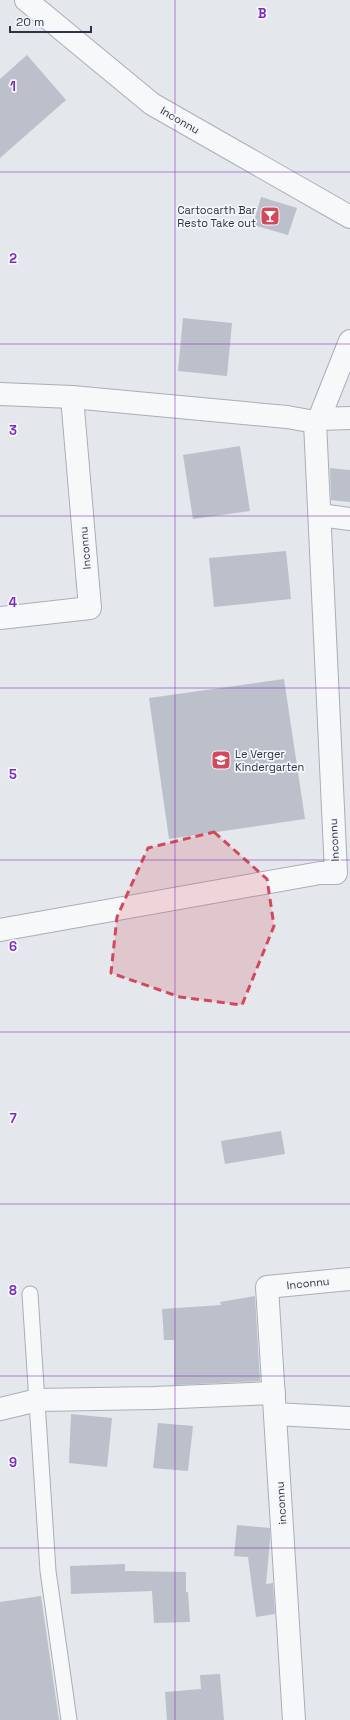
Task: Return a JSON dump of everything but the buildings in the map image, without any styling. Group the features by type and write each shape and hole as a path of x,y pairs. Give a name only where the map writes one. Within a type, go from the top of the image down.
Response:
{"street":[{"name":"Inconnu","path":"26,0 152,104 350,217"},
{"name":"Inconnu","path":"0,930 320,873 336,873 317,420 350,341"},
{"path":"0,394 72,397 317,420 350,418"},
{"name":"Inconnu","path":"0,618 90,608 72,397"},
{"path":"320,515 350,519"},
{"name":"Inconnu","path":"267,1287 350,1279"},
{"name":"inconnu","path":"267,1287 294,1720"},
{"path":"0,1409 38,1400 154,1398 274,1393"},
{"path":"275,1414 350,1418"}],"lane":[{"path":"30,1294 48,1571 69,1720"}],"highlighted area":[{"path":"214,832 267,879 274,926 242,1005 180,997 111,973 117,917 148,848"}],"place":[{"name":"Cartocarth Bar Resto Take out","path":"270,216"},
{"name":"Le Verger Kindergarten","path":"221,760"}]}
